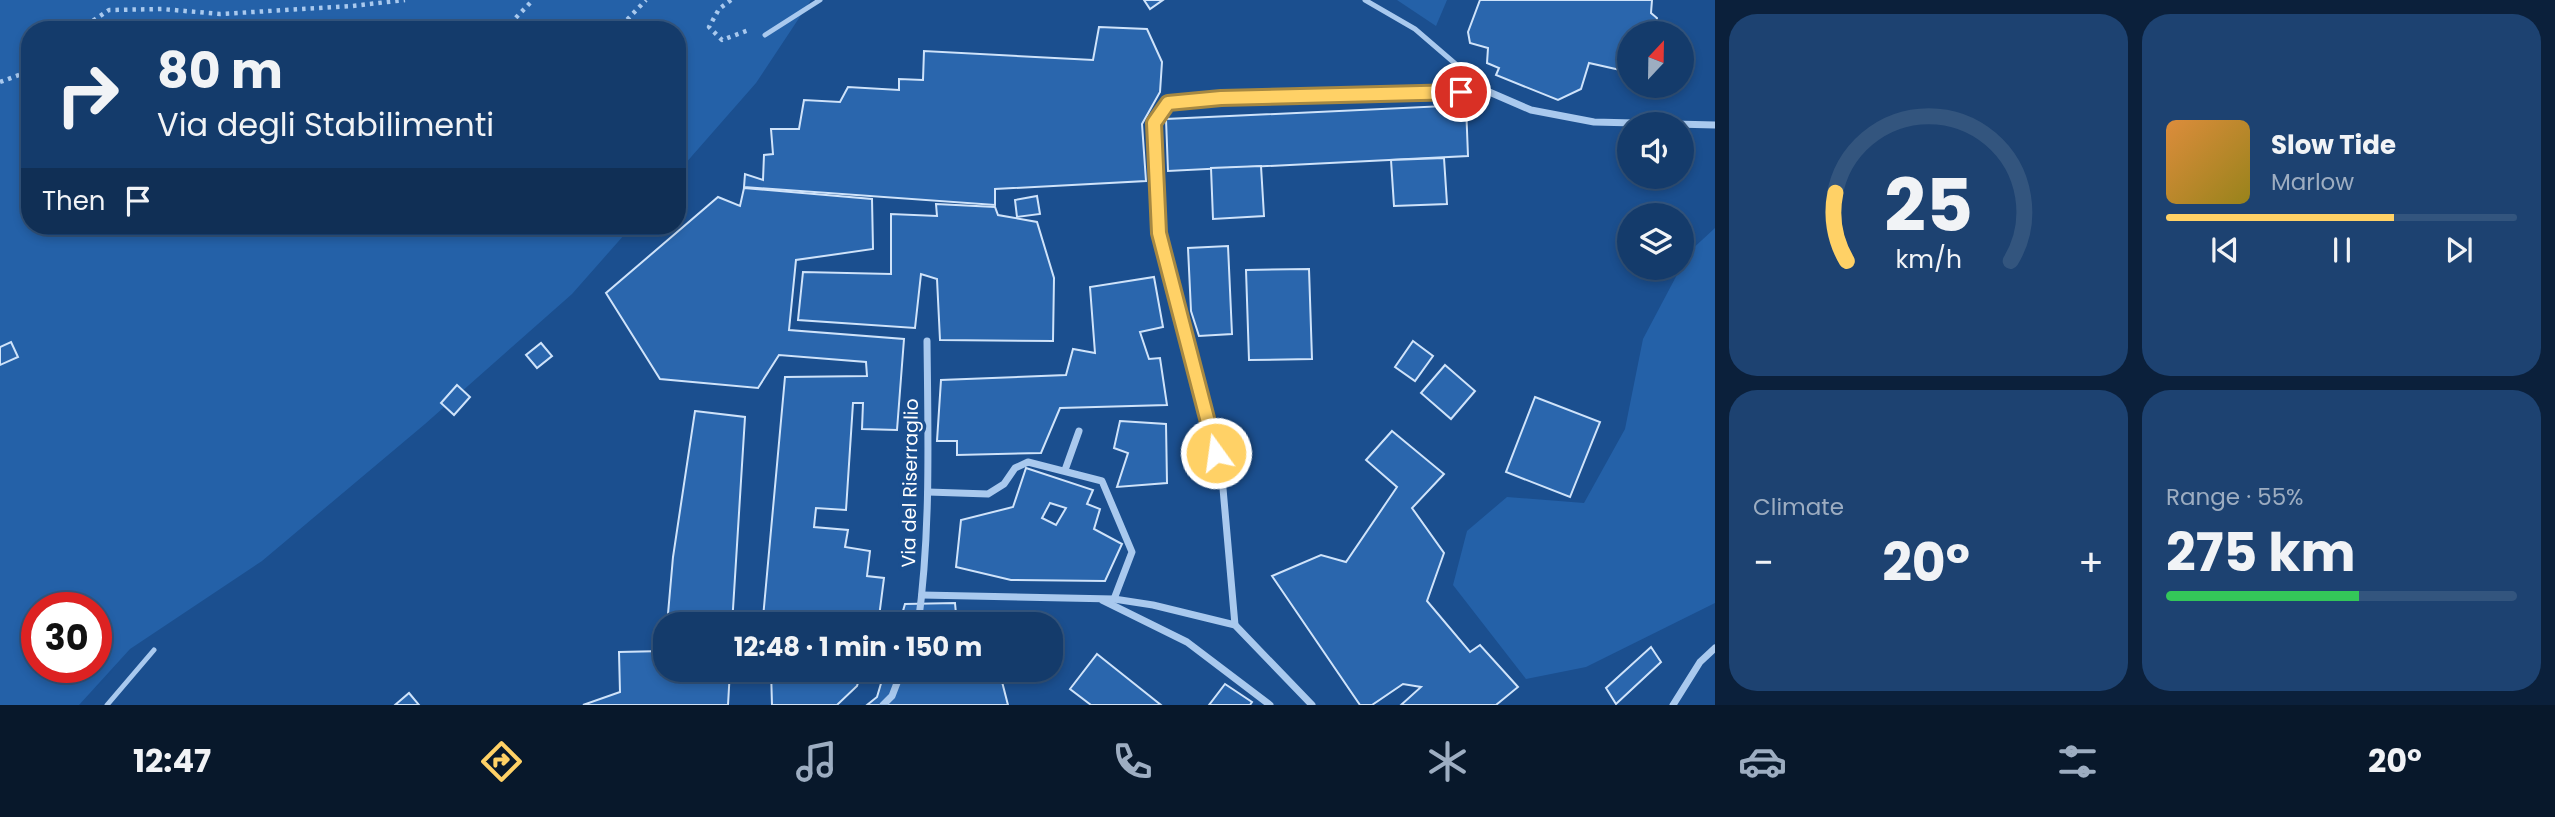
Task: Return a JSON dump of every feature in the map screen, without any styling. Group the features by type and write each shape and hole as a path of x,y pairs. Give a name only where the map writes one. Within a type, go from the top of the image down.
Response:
{"street":[{"path":"1235,625 1222,477 1159,233 1154,123 1168,103 1487,91 1531,110 1594,122 1715,125"},
{"name":"Via del Riserraglio","path":"920,612 928,492 927,341"},
{"path":"1065,470 1079,431"},
{"path":"928,492 988,494 1004,484 1015,468 1028,462 1102,481 1132,552 1114,599"},
{"path":"922,595 1114,599 1153,605 1235,625 1312,705"},
{"path":"1099,598 1187,642 1270,705"},
{"path":"1673,705 1700,662 1715,648"},
{"path":"883,705 892,696 897,682"}],"lane":[{"path":"765,35 821,0"},
{"path":"1365,0 1415,29 1487,91"},
{"path":"107,705 154,650"}],"path":[{"path":"92,21 109,10 162,9 220,14 405,0"},
{"path":"513,21 533,0"},
{"path":"626,21 646,0"},
{"path":"731,0 719,9 709,27 722,40 758,25"},
{"path":"0,82 21,74"}],"shaded area":[{"path":"0,0 811,0 756,83 686,163 686,21 21,21 21,235 624,235 572,294 425,424 262,561 130,649 112,669 112,592 21,592 21,683 99,683 79,705 0,705"},
{"path":"1397,0 1447,0 1436,26"},
{"path":"1715,228 1715,603 1586,667 1526,679 1453,585 1467,531 1507,497 1584,503 1625,429 1643,339 1674,280 1694,280 1694,247"}],"building":[{"path":"1144,0 1163,0 1150,9"},
{"path":"1480,0 1652,0 1651,13 1657,18 1656,21 1617,21 1617,69 1589,63 1581,89 1558,100 1496,75 1499,68 1487,63 1488,48 1470,43 1468,32"},
{"path":"1099,27 1147,29 1162,62 1160,92 1142,124 1146,181 995,189 995,205 744,187 745,174 763,180 764,155 773,154 771,129 799,129 804,100 840,102 848,87 899,90 899,79 923,80 924,51 1093,60"},
{"path":"1466,105 1468,156 1168,171 1166,119"},
{"path":"1444,158 1447,204 1394,206 1391,160"},
{"path":"1261,166 1264,216 1213,219 1211,168"},
{"path":"744,188 872,199 873,249 796,260 789,330 904,339 897,430 862,429 863,403 853,403 846,510 816,508 814,527 848,530 845,547 870,551 867,576 884,578 880,612 764,612 785,377 867,376 866,362 779,355 758,388 660,379 606,293 674,235 686,235 686,224 718,197 740,206"},
{"path":"1037,196 1040,214 1017,217 1015,200"},
{"path":"936,204 995,207 998,215 1037,222 1054,278 1053,341 940,340 937,279 921,274 915,328 798,320 803,272 891,274 891,214 937,216"},
{"path":"1228,246 1232,334 1199,336 1191,311 1188,248"},
{"path":"1309,269 1312,359 1249,360 1246,270"},
{"path":"1154,277 1163,327 1140,332 1149,359 1160,358 1167,405 1060,408 1041,453 957,455 957,441 937,441 941,380 1066,375 1073,349 1095,353 1090,287"},
{"path":"1413,341 1433,356 1415,381 1395,367"},
{"path":"11,342 18,357 0,365 0,347"},
{"path":"541,343 552,356 537,368 526,355"},
{"path":"1445,365 1475,391 1451,419 1421,393"},
{"path":"457,385 470,397 454,415 441,403"},
{"path":"1535,397 1600,422 1570,497 1506,472"},
{"path":"695,411 745,417 733,612 668,612 673,557"},
{"path":"1120,421 1166,424 1167,483 1117,487 1128,453 1114,448"},
{"path":"1392,431 1444,474 1412,508 1444,553 1427,601 1470,652 1480,645 1518,687 1496,705 1401,705 1421,687 1403,684 1372,705 1360,705 1272,576 1321,555 1346,562 1397,487 1366,460"},
{"path":"1026,468 1093,490 1087,504 1100,509 1094,529 1122,544 1105,581 1011,580 956,567 961,520 1013,507","holes":["1050,503 1066,508 1056,525 1042,518"]},
{"path":"955,603 956,612 903,612 905,604"},
{"path":"1651,647 1661,662 1616,704 1606,688"},
{"path":"653,651 653,682 729,682 728,705 583,705 620,692 619,652"},
{"path":"1097,654 1161,705 1091,705 1070,689"},
{"path":"771,682 858,682 837,705 772,705"},
{"path":"881,682 1002,682 1008,705 867,705 877,697"},
{"path":"1225,684 1252,702 1250,705 1209,705"},
{"path":"409,693 419,705 395,705"}],"route":[{"path":"1216,453 1159,233 1154,123 1168,103 1221,98 1461,92"}]}
